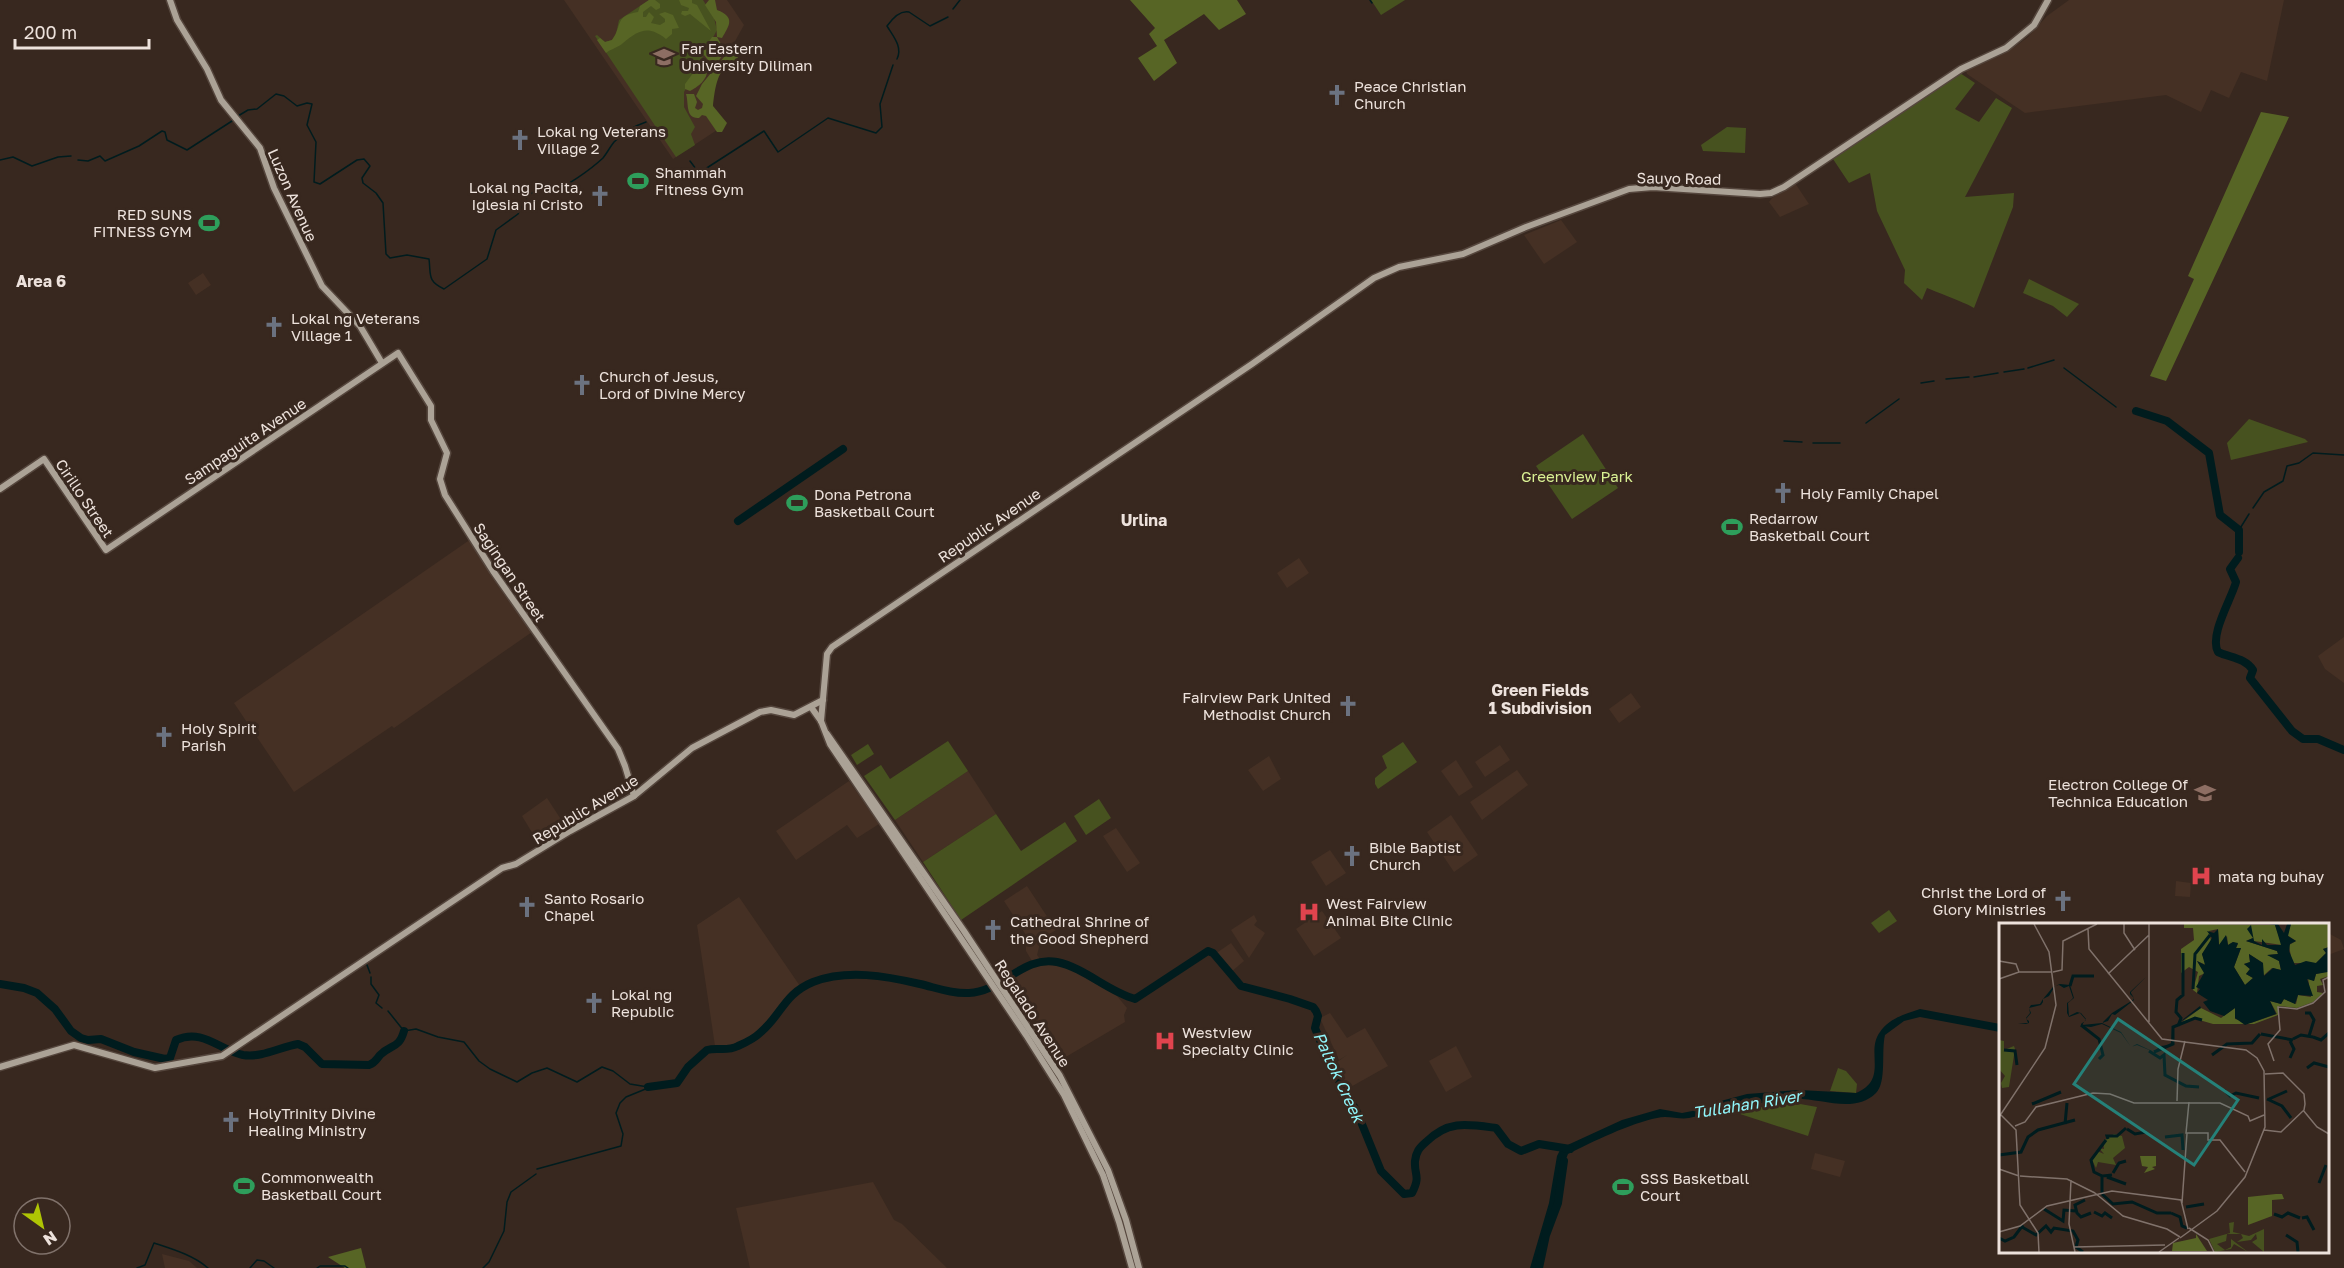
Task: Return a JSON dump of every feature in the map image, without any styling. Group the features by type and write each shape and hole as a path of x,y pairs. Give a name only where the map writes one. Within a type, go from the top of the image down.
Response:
{"main road":[{"name":"Luzon Avenue","path":"170,0 177,20 207,69 221,100 260,148 274,188 322,286 360,326 382,363"},
{"name":"Sauyo Road","path":"1252,364 1374,278 1399,267 1463,254 1616,193 1653,187 1760,194 1778,191 1961,69 2013,43 2034,25 2048,0"},
{"name":"Sampaguita Avenue","path":"106,550 398,353"},
{"name":"Sagingan Street","path":"398,353 431,406 431,420 447,453 440,479 445,495 493,571 618,749 634,796"},
{"name":"Republic Avenue","path":"0,1067 70,1045 155,1068 213,1059 235,1048 502,868 516,864 567,832 634,796 684,754 755,713 771,710 794,715 823,700 827,654 832,647 1252,364"},
{"name":"Cirillo Street","path":"0,489 44,459 106,550"},
{"path":"821,721 823,700"},
{"name":"Regalado Avenue","path":"811,707 821,721 830,744 1060,1076 1095,1142 1117,1193 1139,1268"},
{"name":"Regalado Avenue","path":"998,987 1054,1078 1089,1145 1103,1175 1132,1268"}],"shaded area":[{"name":"Far Eastern University Diliman","path":"564,0 727,0 744,25 709,88 707,96 723,126 673,159"},
{"path":"2069,0 2284,0 2267,81 2241,72 2229,98 2211,90 2201,112 2166,95 2025,113 1967,74 1966,70 2013,48 2028,37 2047,16"},
{"path":"1795,183 1809,204 1780,217 1769,202"},
{"path":"1561,220 1577,242 1544,264 1524,235"},
{"path":"203,273 211,285 196,295 188,283"},
{"path":"471,539 532,632 394,728 392,726 294,792 234,703"},
{"path":"1299,558 1309,573 1287,588 1277,573"},
{"path":"2344,637 2344,683 2325,669 2318,656"},
{"path":"1631,693 1641,707 1619,723 1609,709"},
{"path":"1500,745 1510,760 1485,777 1475,762"},
{"path":"1269,756 1281,779 1263,791 1248,770"},
{"path":"1456,760 1473,787 1459,796 1441,771"},
{"path":"1517,770 1528,785 1482,820 1470,802"},
{"path":"968,771 996,814 923,862 895,820"},
{"path":"849,781 879,824 857,838 847,825 796,860 776,831"},
{"path":"547,798 562,821 536,839 522,816"},
{"path":"1451,815 1478,855 1454,872 1427,832"},
{"path":"1116,828 1140,863 1127,872 1103,836"},
{"path":"1330,850 1346,873 1326,886 1311,862"},
{"path":"2176,881 2191,883 2190,897 2175,896"},
{"path":"1027,886 1056,930 1041,939 1037,955 1040,959 1032,961 1026,951 1026,935 1004,901"},
{"path":"739,897 800,986 791,991 760,1031 738,1044 719,1048 715,1046 697,925"},
{"path":"1322,911 1341,938 1314,956 1296,929"},
{"path":"1254,915 1257,921 1254,925 1265,933 1249,958 1231,930"},
{"path":"2329,934 2341,940 2344,949 2329,955"},
{"path":"1231,943 1244,961 1231,972 1215,954"},
{"path":"1047,964 1065,967 1079,974 1117,996 1127,1008 1124,1015 1125,1022 1059,1061 1005,982 1025,968"},
{"path":"1330,1013 1347,1038 1365,1028 1388,1066 1347,1089 1333,1065 1347,1055 1339,1060 1320,1018"},
{"path":"1456,1046 1472,1077 1446,1092 1429,1061"},
{"path":"1815,1153 1845,1161 1840,1177 1811,1169"},
{"path":"873,1182 894,1220 902,1224 947,1268 750,1268 736,1208"},
{"path":"162,1254 189,1261 197,1268 165,1268"}],"green space":[{"name":"Far Eastern University Diliman","path":"649,0 703,0 714,18 717,30 684,92 684,107 695,127 691,134 695,145 676,157 595,36 597,35 605,42 612,40 619,20"},
{"path":"649,0 655,0 660,4 660,8 656,10 651,6 643,12 643,17 646,17 649,12 654,17 651,23 660,25 665,22 665,19 659,14 665,12 673,15 679,28 672,29 672,34 666,39 654,32 639,32 606,53 597,40 600,38 605,42 612,40 622,19 638,12 640,6"},
{"path":"679,0 692,0 711,31 690,14 685,16 681,14 689,8 681,5"},
{"path":"709,0 715,0 717,10 729,19 729,26 722,38 717,37 716,22 705,5"},
{"path":"1130,0 1237,0 1246,14 1219,30 1204,14 1164,40 1177,63 1154,81 1138,58 1157,46 1149,34 1155,28"},
{"path":"1371,0 1405,0 1381,15"},
{"path":"712,37 717,37 725,51 718,62 708,60 704,55 704,49"},
{"path":"733,50 738,58 721,72 717,81 713,106 727,123 722,132 717,132 706,116 695,118 691,116 686,94 694,94 697,102 695,108 698,110 702,108 703,104 696,96 702,84 729,51"},
{"path":"699,65 707,70 704,80 690,91 685,89 685,84"},
{"path":"1960,73 1975,83 1955,109 1979,122 1996,98 2012,108 1965,197 2014,193 2013,207 1974,308 1927,288 1922,300 1904,283 1905,270 1877,211 1870,173 1849,183 1833,159"},
{"path":"2261,112 2289,117 2166,381 2150,376 2194,279 2188,276"},
{"path":"1727,127 1746,128 1745,153 1703,151 1701,145"},
{"path":"2029,279 2079,304 2067,317 2053,306 2023,293"},
{"path":"2249,419 2308,442 2231,460 2227,443"},
{"name":"Greenview Park","path":"1583,434 1618,488 1572,519 1536,466"},
{"path":"948,741 968,771 895,820 864,776 881,765 890,779"},
{"path":"1403,742 1417,762 1378,789 1375,778 1387,768 1382,756"},
{"path":"868,744 874,754 857,765 851,755"},
{"path":"1099,799 1111,818 1086,835 1074,816"},
{"path":"996,814 1021,851 1065,822 1077,841 961,920 923,862"},
{"path":"1889,910 1897,921 1879,933 1871,923"},
{"path":"1838,1068 1846,1071 1857,1084 1856,1093 1830,1091"},
{"path":"1789,1102 1817,1107 1808,1136 1734,1112"},
{"path":"361,1248 366,1268 345,1268 328,1257"}],"water":[{"path":"1920,1009 1999,1024 1999,1032 1920,1017 1904,1021 1885,1035 1879,1088 1876,1093 1857,1103 1836,1104 1792,1099 1753,1104 1689,1118 1661,1117 1624,1128 1568,1154 1564,1164 1557,1206 1546,1235 1541,1268 1530,1268 1549,1203 1557,1156 1561,1148 1622,1120 1660,1109 1682,1113 1718,1106 1717,1102 1747,1094 1799,1090 1856,1093 1872,1080 1876,1040 1880,1032 1893,1020"}],"waterway":[{"path":"953,9 960,0"},
{"path":"897,59 898,46 887,26 897,16 902,12 909,12 930,26 948,17"},
{"path":"690,161 699,173 764,131 778,152 828,118 876,133 882,127 880,104 893,65"},
{"path":"238,116 248,110 257,109 276,94 284,96 297,106 312,104 307,125 316,142 314,182 320,184 357,160 364,159 370,166 362,178 363,183 376,193 383,203 386,254 390,258 407,255 429,259 432,280 444,289 487,259 496,230 518,214 528,195 543,187 551,193 571,182 603,158 621,136 646,122"},
{"path":"78,160 88,161 100,156 105,161 139,146 162,131 165,132 167,140 187,150 232,121"},
{"path":"0,160 13,157 32,166 58,157 71,156"},
{"path":"2028,368 2054,360"},
{"path":"2064,368 2116,407"},
{"path":"2004,372 2024,369"},
{"path":"1974,377 1998,373"},
{"path":"1946,379 1969,377"},
{"path":"1921,383 1934,381"},
{"path":"1866,423 1899,399"},
{"path":"2136,411 2167,421 2209,453 2220,515 2239,530 2239,552"},
{"path":"1784,441 1802,442"},
{"path":"1813,443 1840,443"},
{"path":"738,521 843,449"},
{"path":"2253,508 2264,492 2283,481 2287,466 2299,463 2313,453 2344,455"},
{"path":"2239,530 2249,514"},
{"path":"2238,558 2230,569 2236,582 2218,627 2216,636 2218,652 2250,666 2253,670 2250,678 2292,731 2303,739 2318,739 2344,750"},
{"name":"Paltok Creek","path":"648,1087 677,1083 688,1067 707,1050 730,1049 750,1040 768,1025 796,992 813,982 826,978 853,975 880,976 951,992 969,993 992,987 1023,968 1045,961 1057,962 1077,969 1115,991 1135,999 1208,951 1213,953 1241,986 1313,1007 1318,1016 1315,1028 1330,1065 1357,1112 1381,1171 1404,1194 1412,1193 1415,1187 1417,1179 1415,1161 1418,1150 1434,1135 1450,1127 1467,1125 1496,1128 1508,1144 1521,1151 1539,1144 1570,1149"},
{"path":"367,965 370,973"},
{"path":"371,977 371,984 379,995 376,1003 382,1008"},
{"path":"0,984 37,993 55,1009 71,1031 81,1038 101,1039 134,1052 165,1059 170,1058 176,1040 194,1037 203,1038 243,1055 264,1054 298,1044 305,1047 322,1064 369,1065 397,1044 404,1031"},
{"path":"388,1011 404,1031 416,1029 438,1037 464,1042 479,1061 517,1082 532,1073 547,1068 577,1082 602,1067 613,1071 630,1084 648,1087"},
{"path":"537,1169 621,1146 623,1134 616,1113 620,1103 626,1097 648,1088"},
{"name":"Tullahan River","path":"1539,1268 1546,1235 1558,1203 1564,1161"},
{"path":"483,1268 489,1262 504,1231 507,1202 511,1192 536,1174"},
{"path":"137,1268 145,1265 154,1243 189,1256 208,1268"},
{"path":"250,1268 257,1260 264,1261 274,1268"},
{"path":"317,1268 320,1266 348,1268"}],"place":[{"name":"Far Eastern University Diliman","path":"664,57"},
{"name":"Peace Christian Church","path":"1337,95"},
{"name":"Lokal ng Veterans Village 2","path":"520,140"},
{"name":"Shammah Fitness Gym","path":"638,181"},
{"name":"Lokal ng Pacita, Iglesia ni Cristo","path":"600,196"},
{"name":"RED SUNS FITNESS GYM","path":"209,223"},
{"name":"Lokal ng Veterans Village 1","path":"274,327"},
{"name":"Church of Jesus, Lord of Divine Mercy","path":"582,385"},
{"name":"Holy Family Chapel","path":"1783,493"},
{"name":"Dona Petrona Basketball Court","path":"797,503"},
{"name":"Redarrow Basketball Court","path":"1732,527"},
{"name":"Fairview Park United Methodist Church","path":"1348,706"},
{"name":"Holy Spirit Parish","path":"164,737"},
{"name":"Electron College Of Technica Education","path":"2205,793"},
{"name":"Bible Baptist Church","path":"1352,856"},
{"name":"mata ng buhay","path":"2201,876"},
{"name":"Christ the Lord of Glory Ministries","path":"2063,901"},
{"name":"Santo Rosario Chapel","path":"527,907"},
{"name":"West Fairview Animal Bite Clinic","path":"1309,912"},
{"name":"Cathedral Shrine of the Good Shepherd","path":"993,930"},
{"name":"Lokal ng Republic","path":"594,1003"},
{"name":"Westview Specialty Clinic","path":"1165,1041"},
{"name":"HolyTrinity Divine Healing Ministry","path":"231,1122"},
{"name":"Commonwealth Basketball Court","path":"244,1186"},
{"name":"SSS Basketball Court","path":"1623,1187"}],"district":[{"name":"Area 6","path":"41,281"},
{"name":"Urlina","path":"1144,520"},
{"name":"Green Fields 1 Subdivision","path":"1540,699"}]}
